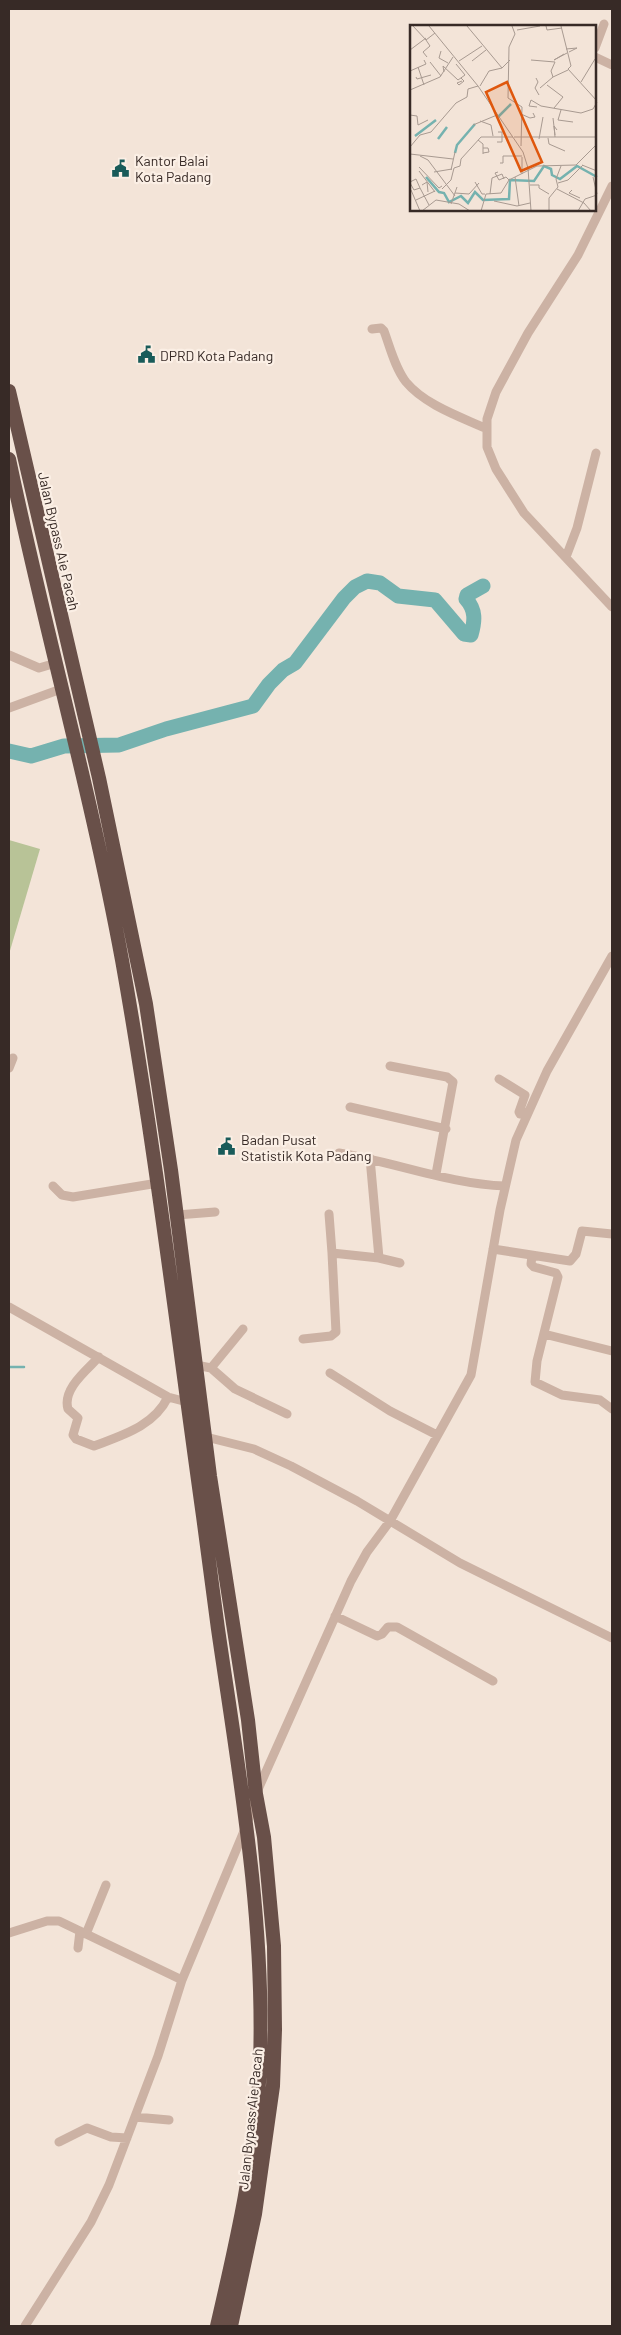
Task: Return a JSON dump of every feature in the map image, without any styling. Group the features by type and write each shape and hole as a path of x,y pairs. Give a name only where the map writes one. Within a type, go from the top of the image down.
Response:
{"highway":[{"name":"Jalan Bypass Aie Pacah","path":"9,391 99,778 146,1004 179,1234 219,1539 248,1720 256,1794 266,1854 274,1946 275,2030 273,2086 255,2214 231,2326"},
{"name":"Jalan Bypass Aie Pacah","path":"9,459 62,693 81,767 121,958 158,1182 247,1824 259,1951 260,2064 243,2213 217,2326"},
{"path":"165,1236 179,1234"}],"street":[{"path":"596,45 604,24"},
{"path":"596,57 612,65"},
{"path":"612,186 578,255 510,364 490,406 486,447 496,469 524,512 612,607"},
{"path":"372,329 381,328 384,331 394,359 407,384 439,406 487,429"},
{"path":"566,557 577,528 596,454"},
{"path":"9,655 38,668 56,663"},
{"path":"9,708 62,693"},
{"path":"25,2326 99,2207 158,2056 182,1980 247,1824 256,1794 357,1568 390,1521 436,1435 465,1387 474,1366 493,1249 516,1140 547,1071 612,956"},
{"path":"9,1068 13,1058"},
{"path":"390,1066 451,1079 454,1086 436,1174"},
{"path":"499,1079 525,1095 520,1114 527,1112"},
{"path":"350,1107 446,1129"},
{"path":"339,1153 370,1158 480,1185 505,1186"},
{"path":"370,1158 379,1258"},
{"path":"53,1186 62,1195 73,1197 158,1182"},
{"path":"176,1215 215,1212"},
{"path":"303,1339 331,1336 336,1332 329,1214"},
{"path":"493,1249 570,1261 576,1254 582,1230 612,1234"},
{"path":"332,1253 379,1258 400,1263"},
{"path":"532,1256 534,1268 556,1273 558,1277 537,1360 534,1382 562,1395 600,1400 612,1409"},
{"path":"9,1307 168,1397 187,1402"},
{"path":"211,1368 243,1329"},
{"path":"544,1334 612,1351"},
{"path":"98,1357 75,1384 67,1397 68,1409 78,1418 73,1436 76,1439 94,1446 124,1434 148,1422 158,1414 168,1397"},
{"path":"196,1365 211,1368 235,1389 287,1414"},
{"path":"330,1373 390,1411 436,1435"},
{"path":"206,1437 254,1449 348,1497 460,1563 612,1638"},
{"path":"335,1616 377,1636 382,1634 388,1627 397,1627 493,1680"},
{"path":"78,1948 83,1932 106,1886"},
{"path":"9,1933 48,1921 59,1921 182,1980"},
{"path":"135,2117 169,2120"},
{"path":"60,2142 87,2128 112,2137 127,2138"}],"green space":[{"path":"9,840 40,849 9,954"}],"waterway":[{"path":"9,751 31,756 64,746 119,745 166,729 253,706 269,684 283,670 295,663 344,598 355,587 367,581 380,583 398,596 435,600 464,634 471,635 474,616 472,607 466,599 467,595 483,586"},
{"path":"9,1367 24,1367"}],"place":[{"name":"Kantor Balai Kota Padang","path":"121,168"},
{"name":"DPRD Kota Padang","path":"146,355"},
{"name":"Badan Pusat Statistik Kota Padang","path":"227,1147"}]}
